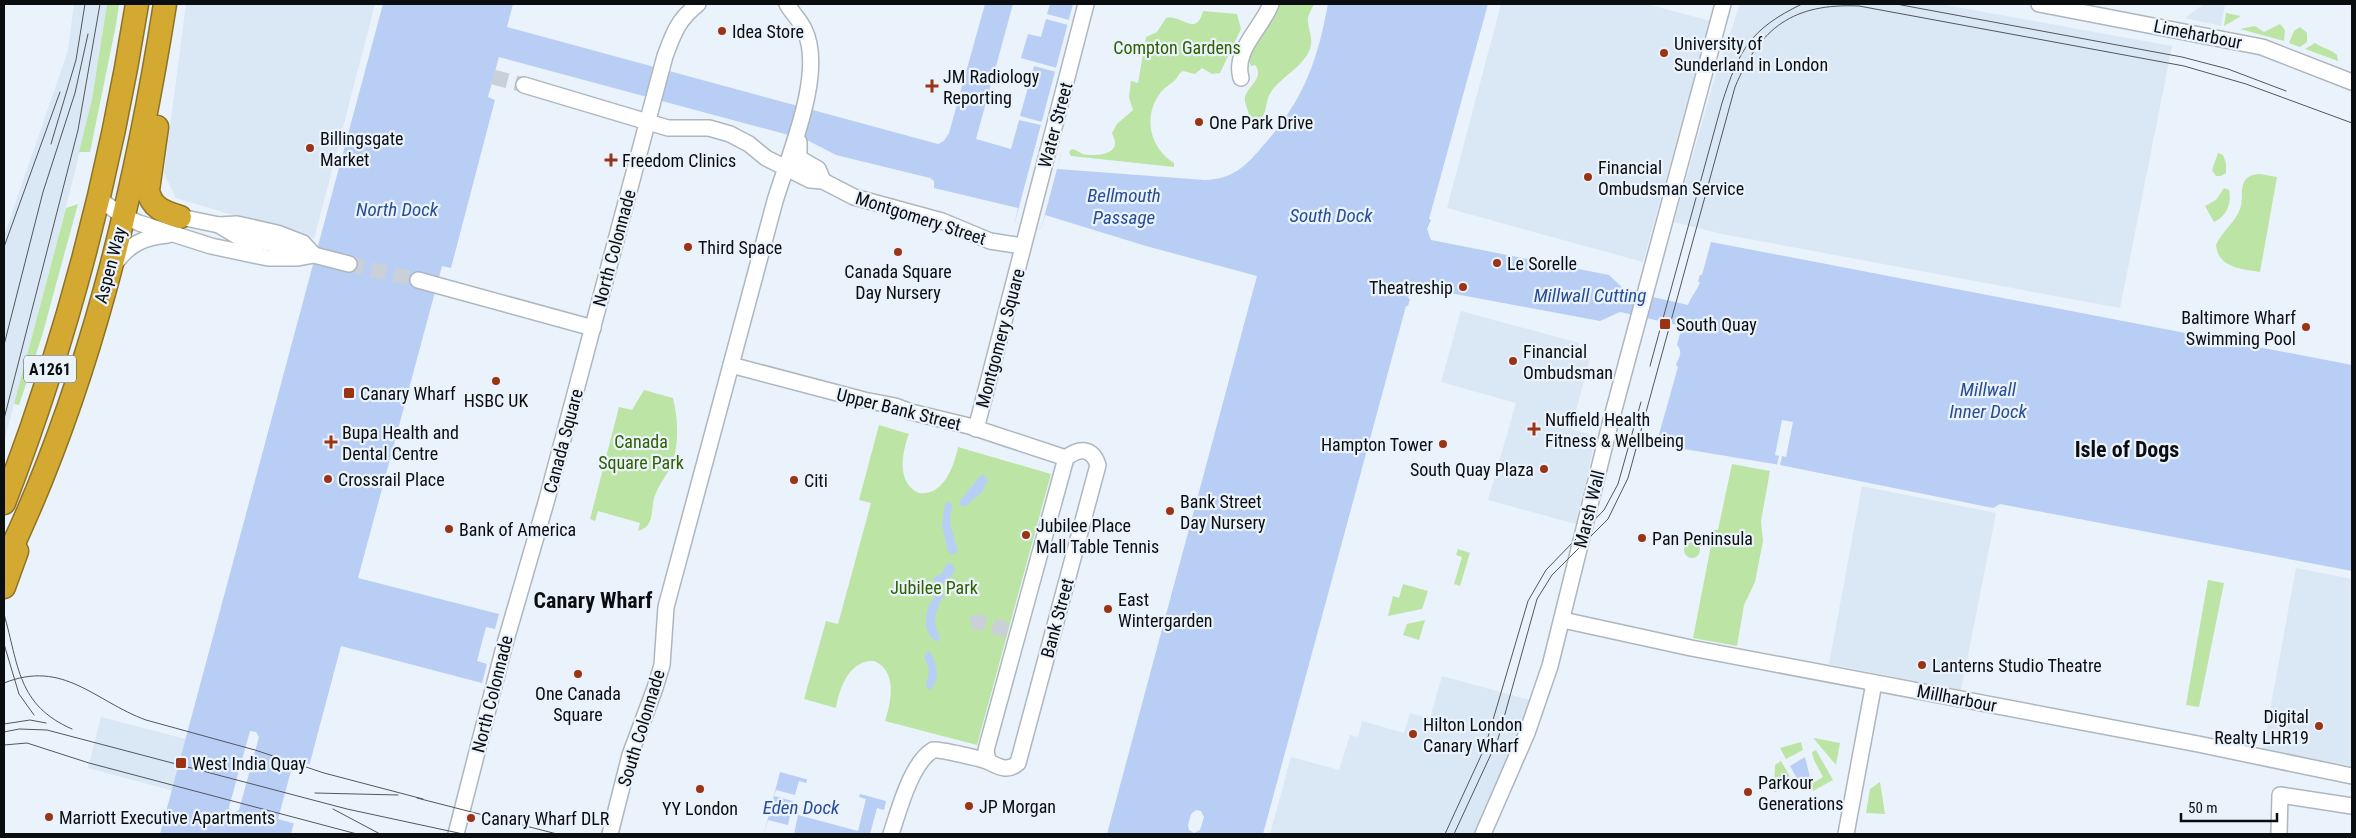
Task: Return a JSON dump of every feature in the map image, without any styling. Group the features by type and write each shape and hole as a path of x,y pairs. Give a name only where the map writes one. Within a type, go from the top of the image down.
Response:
{"highway":[{"name":"Aspen Way","path":"4,503 20,462 62,332 99,199 122,96 137,4"},
{"name":"Aspen Way","path":"26,519 71,398 123,216 149,100 165,4"},
{"path":"176,226 149,198 148,190 179,4"},
{"path":"4,564 26,519"},
{"name":"A1261","path":"4,587 12,569 26,519"}],"street":[{"name":"North Colonnade","path":"593,328 665,56 677,25 684,15 698,4"},
{"name":"Water Street","path":"1022,246 1049,150 1086,4"},
{"path":"1240,78 1238,69 1243,50 1267,16 1271,4"},
{"name":"Marsh Wall","path":"1483,834 1539,703 1563,620 1609,428 1723,4"},
{"name":"Limeharbour","path":"2039,4 2262,47 2352,82"},
{"path":"731,365 779,187 785,167 795,146 807,94 811,57 809,44 804,29 787,5"},
{"name":"Montgomery Street","path":"524,85 649,116 668,128 709,128 730,134 749,144 766,158 813,181 823,181 854,197 942,221 990,241 1022,246"},
{"name":"Montgomery Street","path":"795,146 801,160 818,170 823,181"},
{"path":"779,187 791,178 801,175"},
{"path":"99,199 123,216 176,226 214,224 242,239 311,252 349,264"},
{"path":"211,246 215,234 214,224"},
{"path":"176,226 211,246 268,258 298,258 311,252"},
{"path":"104,286 114,265 127,248 176,226"},
{"name":"Montgomery Square","path":"976,429 1018,271 1022,246"},
{"path":"418,280 593,328"},
{"name":"Canada Square","path":"532,554 593,328"},
{"name":"Upper Bank Street","path":"731,365 864,400 895,406 976,429 1066,458"},
{"name":"South Colonnade","path":"610,834 630,755 662,665 664,622 670,591 731,365"},
{"name":"Bank Street","path":"891,834 911,778 929,752 937,749 988,761 1003,768 1013,767 1018,763 1098,465 1092,454 1084,450 1077,450 1066,458 986,750 988,761"},
{"name":"North Colonnade","path":"456,834 505,644 532,554"},
{"name":"Millharbour","path":"1563,620 1691,648 2180,740 2352,776"},
{"path":"1846,834 1874,682"},
{"path":"2279,834 2280,795 2352,806"}],"shaded area":[{"path":"74,4 107,4 92,99 73,180 4,442 4,236 68,51"},
{"name":"Billingsgate Market","path":"186,4 375,4 314,239 176,198 164,173"},
{"path":"1501,4 1647,4 1710,21 1643,262 1447,208"},
{"path":"1740,4 1940,4 2172,46 2120,308 1722,234 1674,222 1713,84"},
{"path":"2204,4 2225,4 2221,26 2185,18"},
{"path":"1461,311 1579,343 1576,355 1590,359 1571,429 1596,436 1576,524 1488,500 1516,403 1441,382"},
{"path":"1862,486 1996,513 1961,690 1829,664"},
{"path":"2296,568 2352,579 2352,766 2263,749"},
{"path":"1442,676 1530,700 1522,726 1476,834 1270,834 1291,757 1339,770 1350,735 1358,737 1362,721 1404,733 1410,713 1430,719"},
{"path":"101,717 189,740 278,819 88,768"}],"green space":[{"path":"107,4 119,4 116,25 90,152 79,152 92,99"},
{"path":"1276,4 1314,4 1308,18 1311,45 1306,56 1297,67 1271,92 1263,117 1260,120 1250,117 1245,102 1245,97 1258,74 1258,70 1255,65 1251,66 1248,57"},
{"name":"Compton Gardens","path":"1203,11 1237,14 1241,29 1220,73 1212,74 1202,68 1195,74 1183,71 1163,90 1155,101 1150,121 1151,131 1159,149 1174,163 1174,167 1071,156 1069,152 1072,149 1083,154 1096,155 1107,153 1114,148 1115,142 1112,133 1117,124 1133,110 1129,97 1131,81 1138,83 1146,37 1157,32 1166,18 1178,19 1192,24 1197,23"},
{"path":"2226,13 2241,16 2224,26"},
{"path":"2280,24 2285,30 2284,41 2240,29 2255,26 2264,32"},
{"path":"2300,27 2307,33 2307,42 2300,47 2289,43 2294,31"},
{"path":"2315,43 2332,51 2337,55 2338,61 2305,49"},
{"path":"2218,153 2223,155 2226,163 2226,173 2221,176 2216,176 2212,170"},
{"path":"2260,174 2277,177 2260,272 2239,268 2226,263 2218,253 2216,245 2240,209 2244,182 2251,176"},
{"path":"2224,188 2229,190 2230,200 2228,209 2214,222 2205,206 2216,200"},
{"path":"78,204 42,336 19,405 14,404 66,208"},
{"name":"Canada Square Park","path":"644,390 673,398 677,422 677,438 673,462 654,498 652,515 648,525 638,531 640,523 598,511 595,521 590,519 619,407 632,410"},
{"name":"Jubilee Park","path":"879,425 909,434 904,449 904,475 912,488 919,493 928,493 941,485 954,463 958,447 1051,474 977,745 885,721 889,705 890,679 882,666 874,661 858,665 847,676 836,708 804,699 826,621 838,624 871,503 859,500"},
{"path":"1732,464 1770,471 1761,521 1763,541 1755,582 1744,605 1737,646 1693,638 1714,530 1718,530"},
{"path":"1692,542 1698,544 1700,550 1698,556 1692,558 1686,556 1684,550 1686,544"},
{"path":"1458,549 1470,553 1460,586 1454,584 1462,557 1456,555"},
{"path":"2208,580 2224,583 2199,707 2186,705"},
{"path":"1403,584 1428,591 1422,609 1388,616 1393,596 1399,598"},
{"path":"1425,620 1419,640 1403,635 1407,624"},
{"path":"1814,739 1840,743 1836,765"},
{"path":"1801,742 1803,750 1786,759 1780,748"},
{"path":"1816,750 1833,780 1813,791 1811,784 1823,777 1814,760 1812,752"},
{"path":"1781,761 1796,787 1774,792 1775,765"},
{"path":"1880,782 1885,814 1866,813 1870,789"}],"water":[{"path":"383,4 513,4 507,27 938,144 944,141 949,133 985,4 1073,4 1035,147 1061,154 1057,169 1205,180 1223,177 1244,166 1288,114 1313,63 1328,4 1488,4 1429,219 1431,220 1427,229 1431,240 1609,275 1626,291 1688,305 1700,282 1698,282 1700,275 1702,275 1711,242 2352,365 2352,571 2000,504 1993,508 1780,465 1660,445 1658,438 1678,367 1676,365 1680,351 1677,345 1682,326 1620,312 1600,321 1418,287 1413,289 1408,298 1410,299 1408,306 1406,306 1263,834 1107,834 1257,276 1146,246 1045,215 1041,229 1015,222 1018,208 934,188 934,181 930,178 836,155 807,140 499,57 488,97 495,100 451,268 442,266 358,578 499,614 495,629 486,627 477,661 487,664 482,683 341,646 291,834 160,834"},
{"path":"984,475 988,480 982,492 966,506 961,506 959,502 979,477"},
{"path":"948,501 952,504 950,523 958,551 954,555 948,552 942,525 945,504"},
{"path":"947,563 952,564 955,569 952,576 944,583 934,583 933,578 942,573"},
{"path":"939,592 944,595 935,621 940,637 937,642 928,631 926,617 930,603"},
{"path":"928,651 931,653 937,672 936,682 930,690 926,687 929,670 924,656"},
{"path":"1805,757 1810,777 1799,782 1790,766"},
{"name":"Eden Dock","path":"780,772 886,801 884,810 877,808 870,834 764,834"}],"pier":[{"path":"1013,4 1050,4 1047,14 1069,20 1068,25 1046,19 1041,37 1028,34 1021,58 1057,68 1056,72 1034,66 1020,116 1042,122 1041,125 1019,120 1011,149 976,139"},
{"path":"1035,147 1061,154 1041,229 1015,222"},
{"path":"1782,420 1793,422 1786,457 1782,456 1780,465 1777,465 1779,456 1775,455"},
{"path":"250,731 256,732 259,737 239,810 234,813 230,812 229,807"},
{"path":"294,760 312,765 296,824 278,819"},
{"name":"Eden Dock","path":"808,777 861,791 859,797 866,799 858,831 798,815 794,834 764,834 768,820 788,825 793,801 774,796 776,790 795,795 799,781 806,783"},
{"path":"1196,810 1201,811 1204,817 1200,830 1194,833 1189,830 1188,825 1191,814"}],"tunnel":[{"path":"493,77 524,85"},
{"path":"349,264 418,280"},
{"path":"971,624 978,622 1019,633"}],"tram line":[{"path":"51,144 76,60 85,4"},
{"path":"4,419 78,130 100,4"},
{"path":"1650,366 1722,103 1734,69 1741,55 1758,32 1784,13 1802,4"},
{"path":"1896,4 2182,57 2228,69 2286,91"},
{"path":"1454,834 1498,739 1537,599 1552,575 1608,519 1628,478 1735,87 1745,66 1768,34 1798,14 1836,6 1859,6 2184,66 2246,84 2352,123"},
{"path":"4,345 43,192 75,93 88,34"},
{"path":"4,247 60,92"},
{"path":"1445,834 1485,747 1528,601 1546,570 1604,510 1618,484 1641,402"},
{"path":"4,614 18,667 30,696 40,708 54,719 72,729"},
{"path":"4,644 19,694 34,715"},
{"path":"4,683 25,677 44,676 62,679 78,685 127,712 146,720 255,750 324,773 423,799"},
{"path":"4,724 30,720 46,723"},
{"path":"4,732 19,729 47,730 347,809 463,834"},
{"path":"4,745 27,743 89,763 357,834"},
{"path":"315,793 398,795"},
{"path":"417,798 557,834"},
{"path":"333,809 380,834"}],"place":[{"name":"Idea Store","path":"722,31"},
{"name":"University of Sunderland in London","path":"1664,53"},
{"name":"JM Radiology Reporting","path":"932,86"},
{"name":"One Park Drive","path":"1199,122"},
{"name":"Billingsgate Market","path":"310,148"},
{"name":"Freedom Clinics","path":"611,160"},
{"name":"Financial Ombudsman Service","path":"1588,177"},
{"name":"Third Space","path":"688,247"},
{"name":"Canada Square Day Nursery","path":"898,252"},
{"name":"Le Sorelle","path":"1497,263"},
{"name":"Theatreship","path":"1463,287"},
{"name":"South Quay","path":"1665,324"},
{"name":"Baltimore Wharf Swimming Pool","path":"2306,327"},
{"name":"Financial Ombudsman","path":"1513,361"},
{"name":"HSBC UK","path":"496,381"},
{"name":"Canary Wharf","path":"349,393"},
{"name":"Nuffield Health Fitness & Wellbeing","path":"1534,429"},
{"name":"Bupa Health and Dental Centre","path":"331,442"},
{"name":"Hampton Tower","path":"1443,444"},
{"name":"South Quay Plaza","path":"1544,469"},
{"name":"Crossrail Place","path":"328,479"},
{"name":"Citi","path":"794,480"},
{"name":"Bank Street Day Nursery","path":"1170,511"},
{"name":"Bank of America","path":"449,529"},
{"name":"Jubilee Place Mall Table Tennis","path":"1026,535"},
{"name":"Pan Peninsula","path":"1642,538"},
{"name":"East Wintergarden","path":"1108,609"},
{"name":"Lanterns Studio Theatre","path":"1922,665"},
{"name":"One Canada Square","path":"578,674"},
{"name":"Digital Realty LHR19","path":"2319,726"},
{"name":"Hilton London Canary Wharf","path":"1413,734"},
{"name":"West India Quay","path":"181,763"},
{"name":"YY London","path":"700,789"},
{"name":"Parkour Generations","path":"1748,792"},
{"name":"JP Morgan","path":"969,806"},
{"name":"Marriott Executive Apartments","path":"49,817"},
{"name":"Canary Wharf DLR","path":"471,818"}],"district":[{"name":"Isle of Dogs","path":"2127,449"},
{"name":"Canary Wharf","path":"593,600"}],"water label":[{"name":"Bellmouth Passage","path":"1124,206"},
{"name":"North Dock","path":"397,209"},
{"name":"South Dock","path":"1331,215"},
{"name":"Millwall Cutting","path":"1590,295"},
{"name":"Millwall Inner Dock","path":"1988,400"}]}
